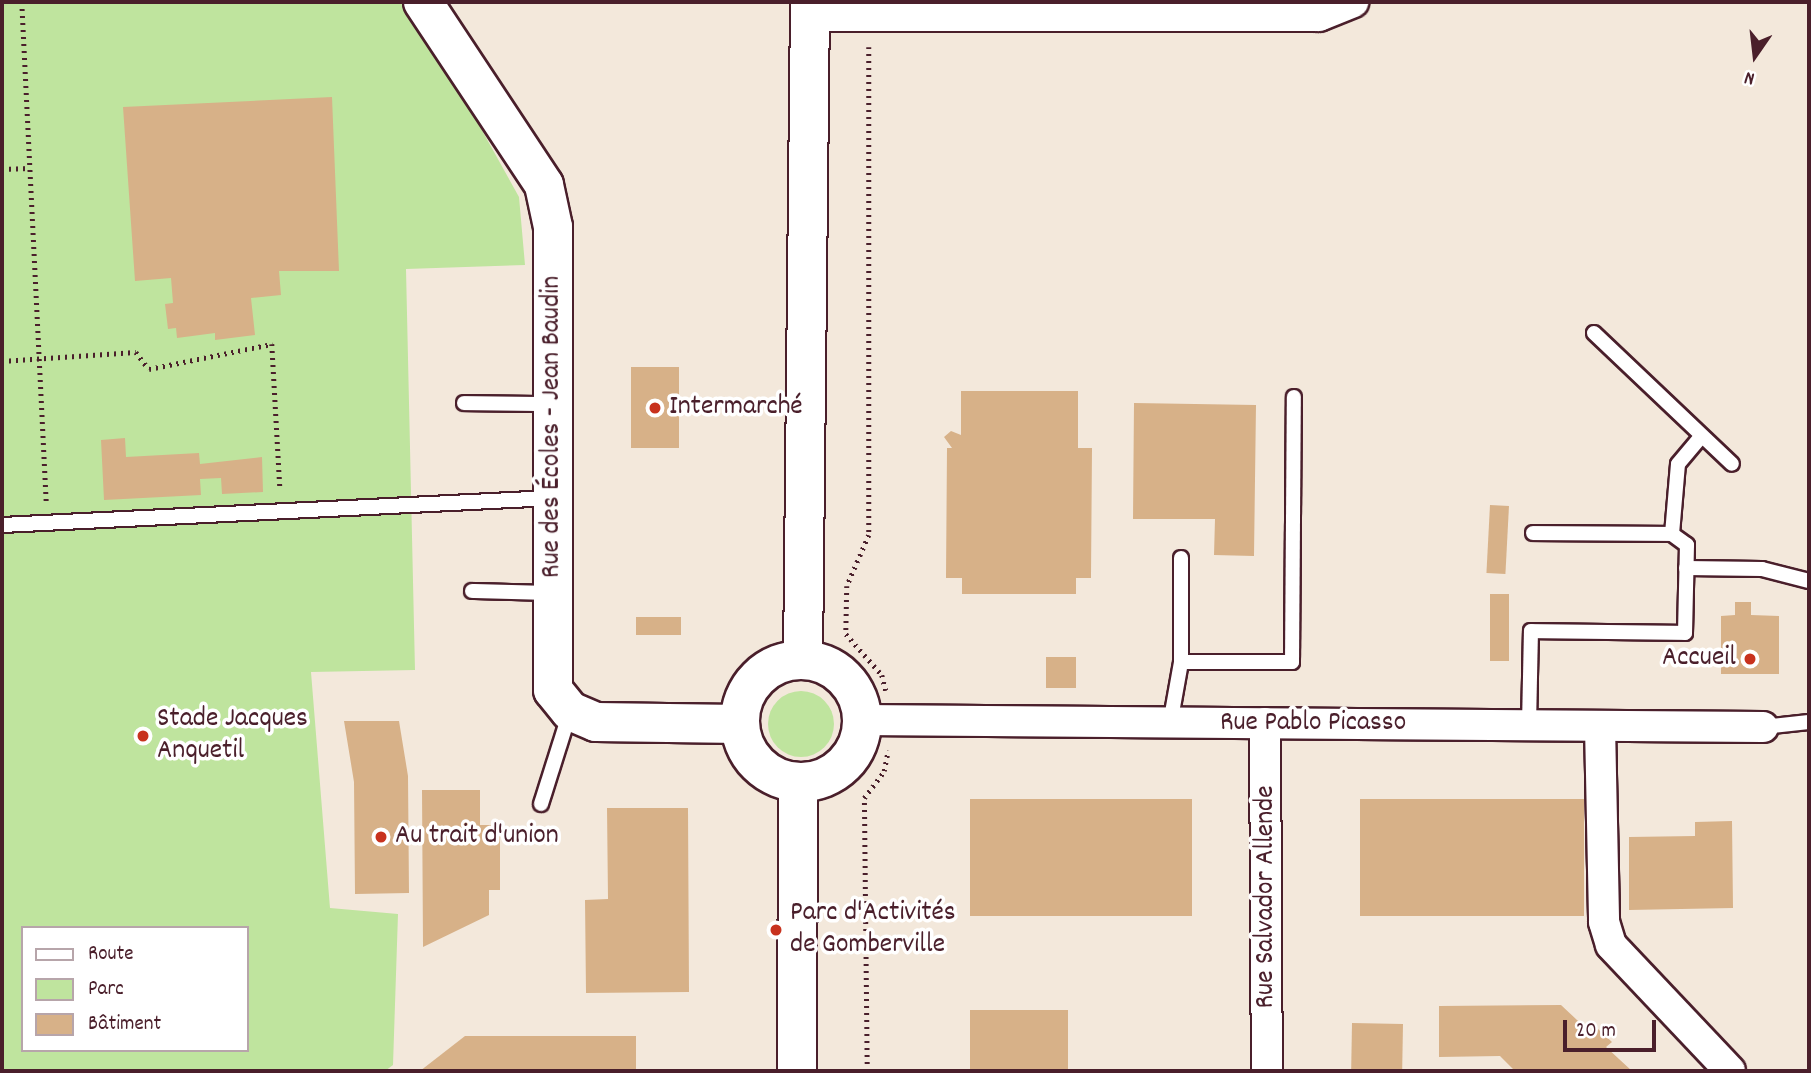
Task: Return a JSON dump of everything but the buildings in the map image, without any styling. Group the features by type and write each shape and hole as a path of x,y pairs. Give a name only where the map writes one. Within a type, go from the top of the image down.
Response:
{"main road":[{"name":"Rue des Écoles - Jean Baudin","path":"423,2 544,185 553,227 553,690 570,711"},
{"path":"803,660 810,9"},
{"path":"803,660 821,664 850,685 878,720 857,744 844,765 815,781 799,782 783,780 758,764 748,752 740,724 742,707 757,678 787,662 803,660"},
{"path":"570,711 596,722 740,724"},
{"path":"797,1071 799,782"}],"street":[{"path":"810,9 869,16 1318,16 1353,2"},
{"name":"Rue Pablo Picasso","path":"878,720 1763,727"},
{"name":"Rue Salvador Allende","path":"1265,723 1267,1071"},
{"path":"1601,726 1604,922 1611,945 1730,1071"}],"lane":[{"path":"1594,333 1732,464"},
{"path":"1181,662 1292,662 1294,397"},
{"path":"464,403 553,404"},
{"path":"1672,534 1678,464 1701,437"},
{"path":"2,525 553,498"},
{"path":"1530,725 1531,631 1685,633 1687,545 1672,534 1533,533"},
{"path":"1170,724 1181,662 1181,558"},
{"path":"1686,568 1762,569 1809,581"},
{"path":"472,591 553,593"},
{"path":"541,804 570,711"},
{"path":"1763,727 1809,722"}],"path":[{"path":"22,2 47,523"},
{"path":"867,1071 864,798 884,771 878,720 882,676 846,634 847,586 869,535 869,16"},
{"path":"2,169 30,168"},
{"path":"2,360 136,352 149,369 272,344 282,511"}],"green space":[{"path":"2,2 402,2 459,89 519,197 525,265 406,269 415,670 311,672 330,908 398,914 393,1065 385,1071 2,1071"},
{"path":"801,691 814,694 824,701 831,711 834,724 831,737 824,747 814,754 801,757 788,754 778,747 771,737 768,724 771,711 778,701 788,694"}],"place":[{"name":"Intermarché","path":"655,408"},
{"name":"Accueil","path":"1750,659"},
{"name":"Stade Jacques Anquetil","path":"143,736"},
{"name":"Au trait d'union","path":"381,837"},
{"name":"Parc d'Activités de Gomberville","path":"776,930"}]}
